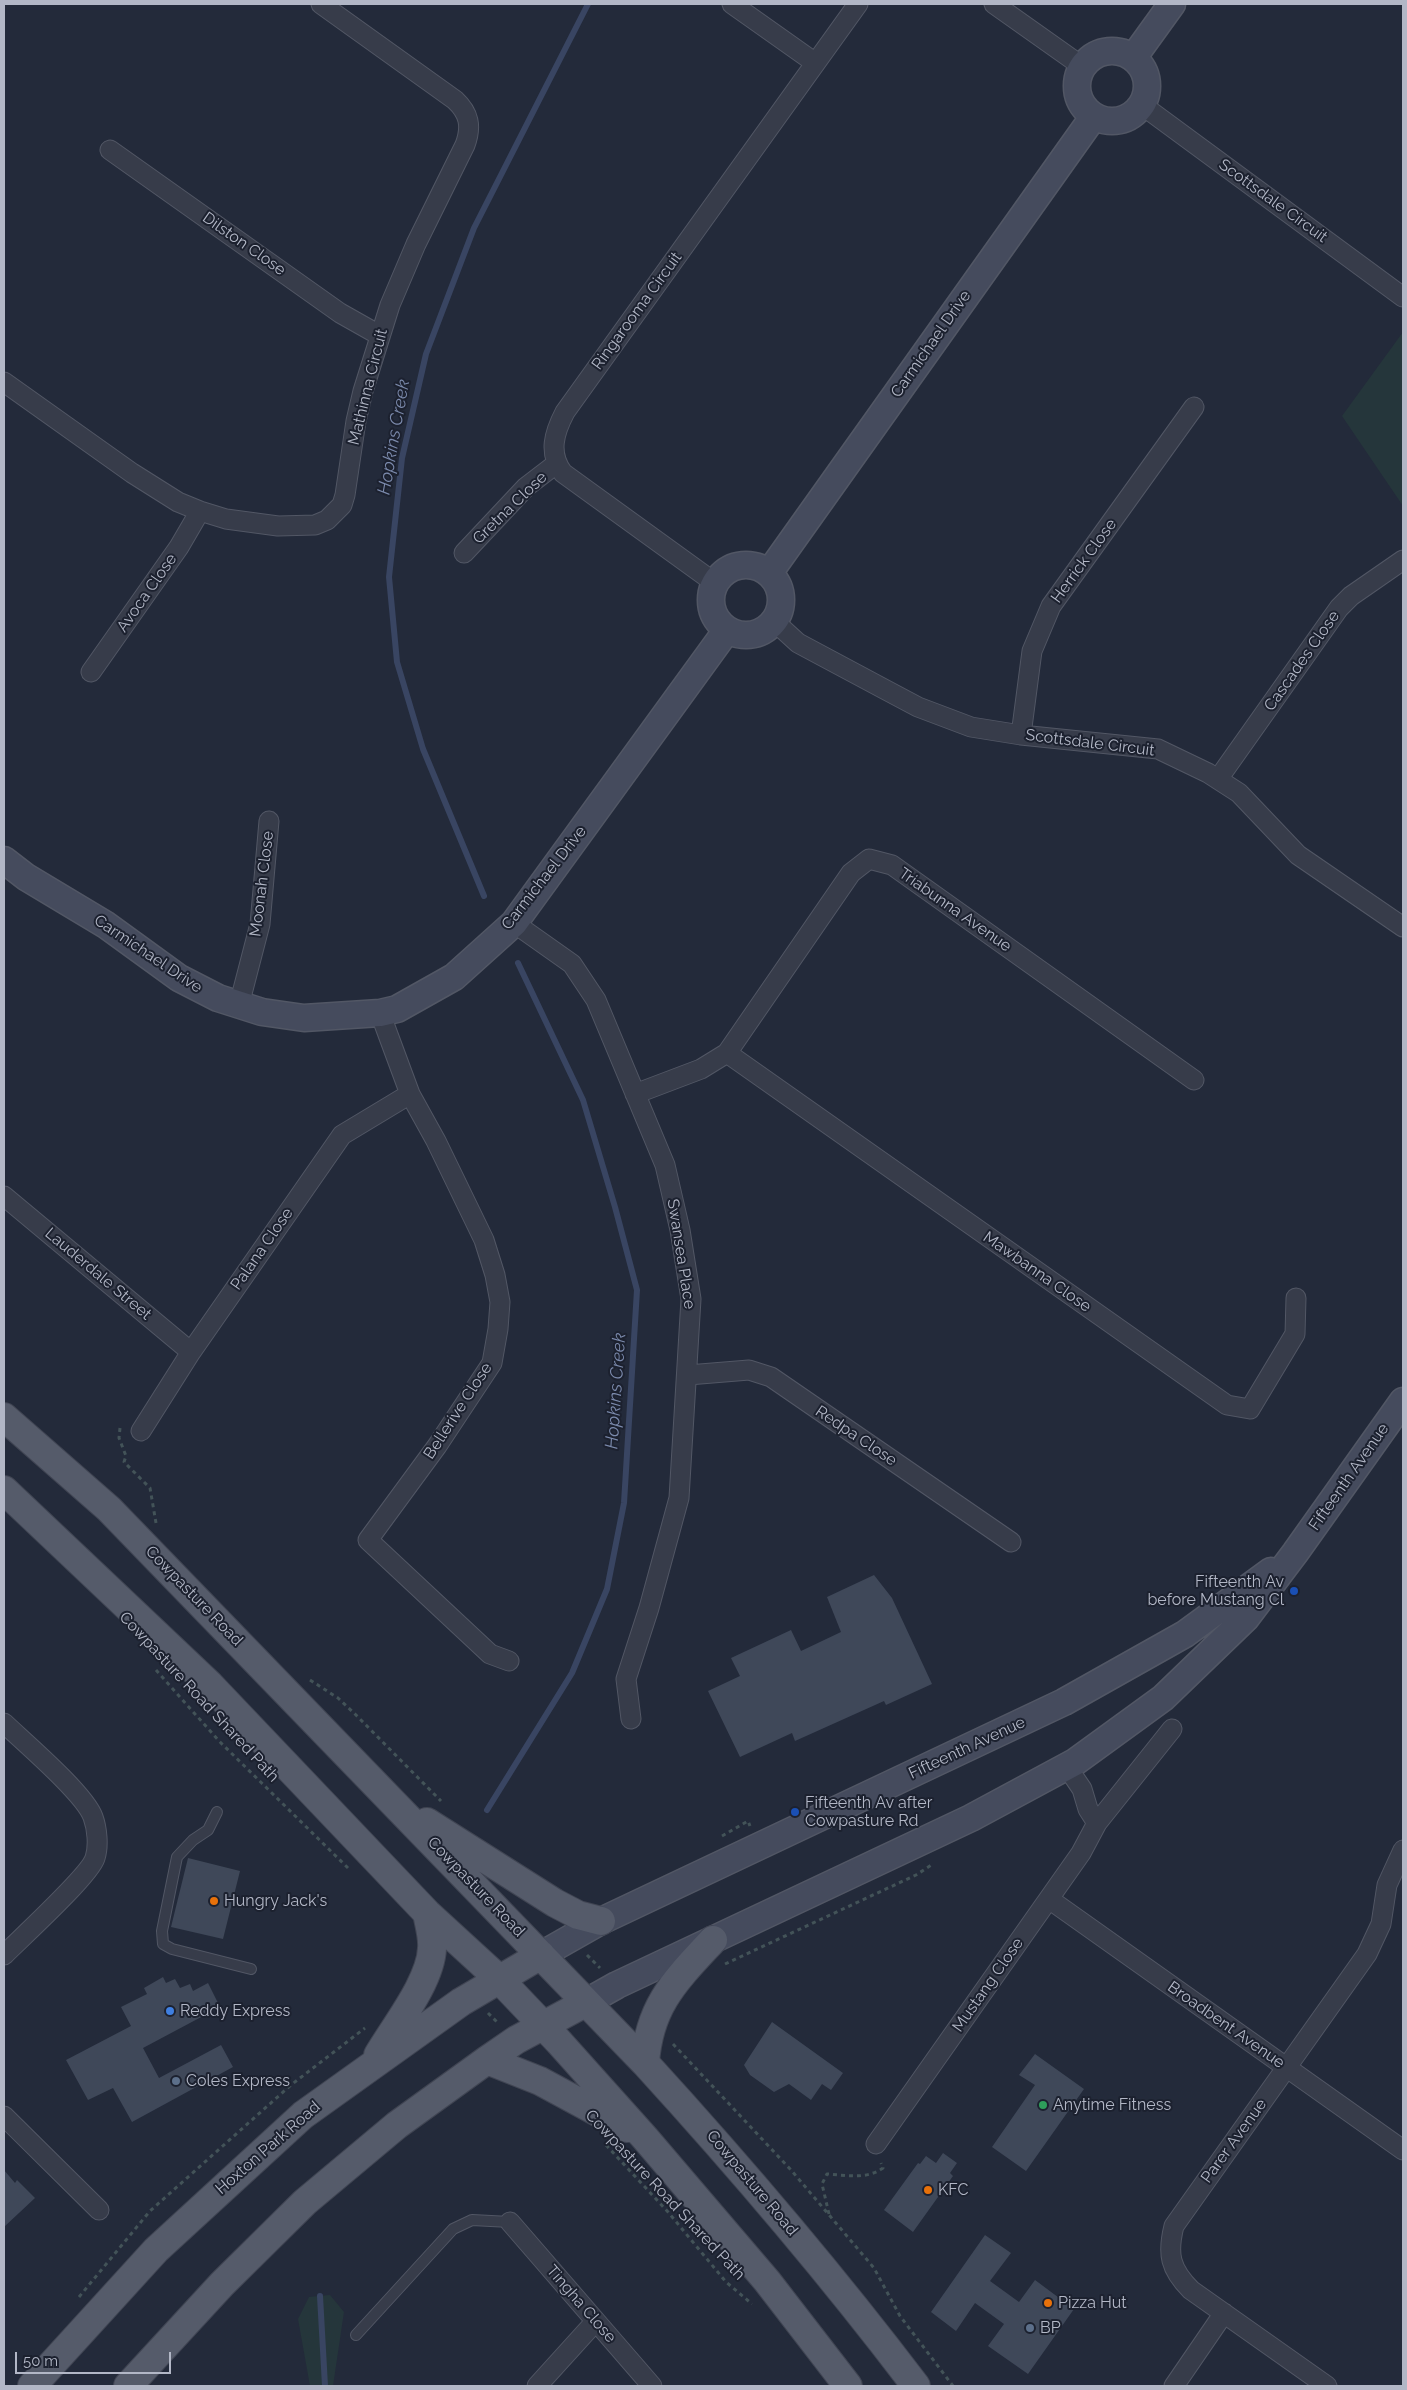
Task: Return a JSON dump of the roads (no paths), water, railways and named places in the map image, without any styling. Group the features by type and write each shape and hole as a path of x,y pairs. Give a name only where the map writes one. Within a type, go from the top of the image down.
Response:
{"main road":[{"name":"Cowpasture Road","path":"4,1417 110,1509 645,2062 732,2157 855,2306 916,2386"},
{"path":"4,1490 210,1686 428,1913 499,1979 543,2025 645,2138 767,2281 848,2386"},
{"path":"386,1795 556,1904 578,1915 601,1921"},
{"path":"372,2065 428,1967 432,1947 428,1913"},
{"path":"645,2062 647,2038 654,2016 674,1983 713,1940"},
{"name":"Hoxton Park Road","path":"32,2386 156,2250 303,2114 471,1996 541,1955"},
{"path":"128,2386 222,2284 305,2202 397,2125 487,2060 516,2040 585,2002"},
{"path":"487,2060 540,2081 645,2138"}],"street":[{"name":"Mathinna Circuit","path":"4,382 132,473 178,502 200,511 244,522 278,526 315,525 336,514 346,495 356,421 379,335 401,275 465,145 470,126 468,116 463,107 455,100 320,4"},
{"path":"732,4 814,62"},
{"name":"Ringarooma Circuit","path":"556,464 554,440 557,426 565,412 814,62 858,4"},
{"path":"994,4 1083,67"},
{"path":"1133,58 1172,4"},
{"path":"1116,51 1133,58 1146,74 1147,90 1142,105 1136,112 1120,121 1102,120 1094,116 1087,110 1078,94 1077,84 1083,67 1089,60 1106,52 1116,51"},
{"name":"Scottsdale Circuit","path":"1142,105 1403,297"},
{"name":"Carmichael Drive","path":"769,573 1094,116"},
{"name":"Dilston Close","path":"110,150 340,313 379,335"},
{"name":"Herrick Close","path":"1021,735 1032,651 1051,606 1194,406"},
{"path":"556,464 572,479 715,583"},
{"name":"Gretna Close","path":"464,553 526,487 556,464"},
{"name":"Avoca Close","path":"91,672 179,547 200,511"},
{"name":"Cascades Close","path":"1218,779 1339,608 1351,596 1403,560"},
{"path":"740,565 759,567 769,573 777,581 781,593 782,603 775,622 763,632 754,635 743,636 727,630 720,625 712,611 711,602 715,583 730,569 740,565"},
{"name":"Scottsdale Circuit","path":"775,622 798,643 918,707 971,726 1021,735 1158,750 1218,779 1239,793 1298,856 1403,927"},
{"name":"Carmichael Drive","path":"4,860 26,877 106,924 179,978 199,990 262,1012 304,1018 380,1014 397,1009 454,977 514,922 727,630"},
{"name":"Moonah Close","path":"239,1005 260,924 269,821"},
{"name":"Triabunna Avenue","path":"636,1094 701,1069 727,1053 851,874 869,859 892,865 1194,1080"},
{"name":"Swansea Place","path":"514,922 572,964 596,1000 665,1165 680,1230 691,1299 688,1375 679,1498 649,1608 626,1678 631,1719"},
{"name":"Bellerive Close","path":"380,1014 410,1094 436,1141 484,1240 497,1284 500,1302 498,1329 492,1363 437,1446 368,1540 490,1654 508,1661"},
{"name":"Mawbanna Close","path":"727,1053 1227,1405 1250,1409 1296,1334 1296,1298"},
{"name":"Palana Close","path":"141,1431 191,1352 342,1134 410,1094"},
{"name":"Lauderdale Street","path":"4,1196 191,1352"},
{"name":"Redpa Close","path":"688,1375 749,1370 771,1377 1011,1542"},
{"name":"Fifteenth Avenue","path":"585,2002 617,1985 971,1818 1066,1767 1162,1698 1246,1618 1295,1553 1403,1401"},
{"name":"Fifteenth Avenue","path":"541,1955 601,1921 1064,1702 1185,1634 1295,1553"},
{"path":"4,1723 79,1796 93,1816 97,1839 95,1859 83,1876 4,1955"},
{"name":"Mustang Close","path":"876,2144 1081,1854 1097,1823 1172,1729"},
{"path":"1066,1767 1082,1789 1088,1809 1097,1823"},
{"name":"Parer Avenue","path":"1326,2386 1224,2313 1180,2278 1172,2262 1170,2244 1174,2226 1367,1954 1381,1924 1388,1885 1403,1850"},
{"name":"Broadbent Avenue","path":"1049,1900 1403,2150"},
{"path":"4,2116 98,2210"},
{"name":"Tingha Close","path":"510,2222 652,2386"},
{"path":"1174,2386 1224,2313"},
{"path":"537,2386 595,2322"}],"lane":[{"path":"217,1812 208,1830 193,1840 177,1857 162,1932 163,1944 172,1949 251,1969"},
{"path":"356,2335 453,2229 472,2220 510,2222"}],"waterway":[{"name":"Hopkins Creek","path":"484,896 423,749 397,662 389,577 402,458 426,354 474,228 588,4"},
{"name":"Hopkins Creek","path":"487,1810 572,1673 607,1589 624,1503 637,1290 615,1207 583,1100 518,963"},
{"name":"Hopkins Creek","path":"320,2296 325,2386"}],"place":[{"name":"Fifteenth Av before Mustang Cl","path":"1294,1591"},
{"name":"Fifteenth Av after Cowpasture Rd","path":"795,1812"},
{"name":"Hungry Jack's","path":"214,1901"},
{"name":"Reddy Express","path":"170,2011"},
{"name":"Coles Express","path":"176,2081"},
{"name":"Anytime Fitness","path":"1043,2105"},
{"name":"KFC","path":"928,2190"},
{"name":"Pizza Hut","path":"1048,2303"},
{"name":"BP","path":"1030,2328"}]}
